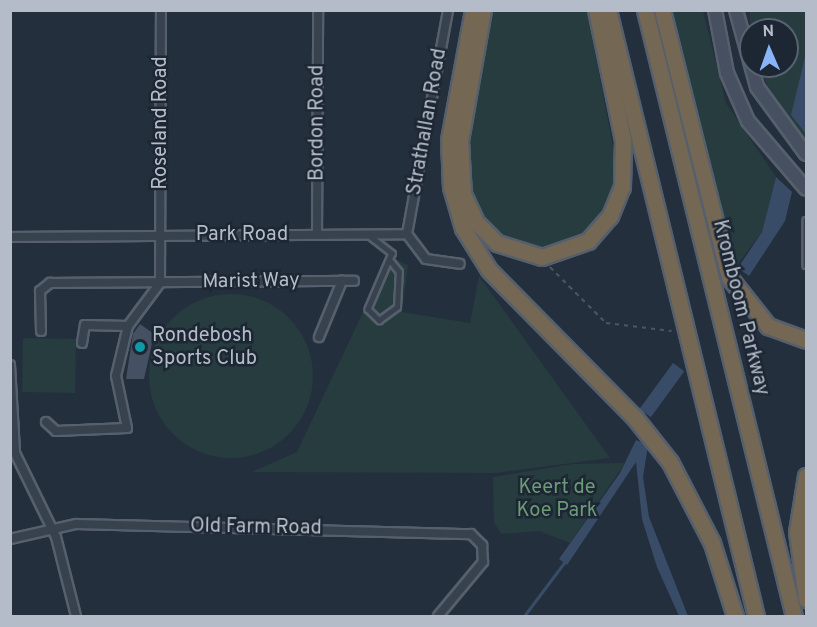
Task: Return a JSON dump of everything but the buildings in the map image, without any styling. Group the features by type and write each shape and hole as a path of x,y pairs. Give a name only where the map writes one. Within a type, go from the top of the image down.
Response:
{"highway":[{"path":"473,10 449,140 451,187 464,228 489,270 635,418 670,462 712,543 735,616"},
{"path":"483,10 460,141 463,194 476,222 497,243 542,256 588,241 610,216 622,187 623,140 596,10"},
{"path":"608,10 756,616"},
{"name":"Kromboom Parkway","path":"645,10 794,616"},
{"path":"662,10 729,277 742,301 768,326 807,340"},
{"path":"807,476 797,531 807,599"}],"main road":[{"path":"715,10 727,73 744,114 778,162 807,189"},
{"path":"736,10 757,87 807,154"}],"street":[{"name":"Roseland Road","path":"160,283 161,10"},
{"name":"Bordon Road","path":"317,235 318,10"},
{"name":"Strathallan Road","path":"407,234 448,10"},
{"name":"Park Road","path":"10,237 407,234"},
{"path":"407,234 426,259 460,264"},
{"path":"319,337 342,281"},
{"name":"Marist Way","path":"40,330 45,284 354,281"},
{"path":"46,422 52,430 127,428 115,381 128,326 160,283"},
{"path":"82,343 85,325 128,326"},
{"path":"10,366 12,432 18,464 50,526 76,616"},
{"name":"Old Farm Road","path":"10,539 50,526 462,532 482,545 483,562 438,616"}],"lane":[{"path":"807,220 807,265"},
{"path":"370,236 391,250 391,262 369,306 369,315 380,320 397,307 399,272 391,262"}],"path":[{"path":"542,256 606,323 688,330"}],"green space":[{"path":"490,11 587,11 618,173 611,202 587,235 544,251 504,240 480,217 468,187 465,142"},
{"path":"670,11 703,11 726,103 776,177 762,232 734,269"},
{"path":"749,11 806,11 806,139 781,125 764,78 799,78 799,18 750,18"},
{"path":"389,257 408,265 402,312 470,323 479,276 610,458 495,473 252,472 297,452"},
{"path":"231,294 247,295 262,300 289,318 307,345 312,360 312,392 307,407 289,434 262,452 247,457 231,458 215,457 200,452 173,434 155,407 150,392 149,376 150,360 155,345 173,318 200,300 215,295"},
{"path":"23,338 76,339 75,393 22,392"},
{"name":"Keert de Koe Park","path":"625,463 570,543 539,531 501,534 494,522 493,477 573,464"}],"water":[{"path":"806,53 806,134 791,115"},
{"path":"776,177 792,192 785,221 749,276 738,268 762,232"},
{"path":"673,363 684,371 651,417 639,409"},
{"path":"636,440 648,445 643,477 649,517 688,616 679,616 657,567 642,519 636,462 567,565 559,559 620,473"}],"waterway":[{"path":"524,616 566,560"}],"place":[{"name":"Rondebosh Sports Club","path":"140,347"}]}
